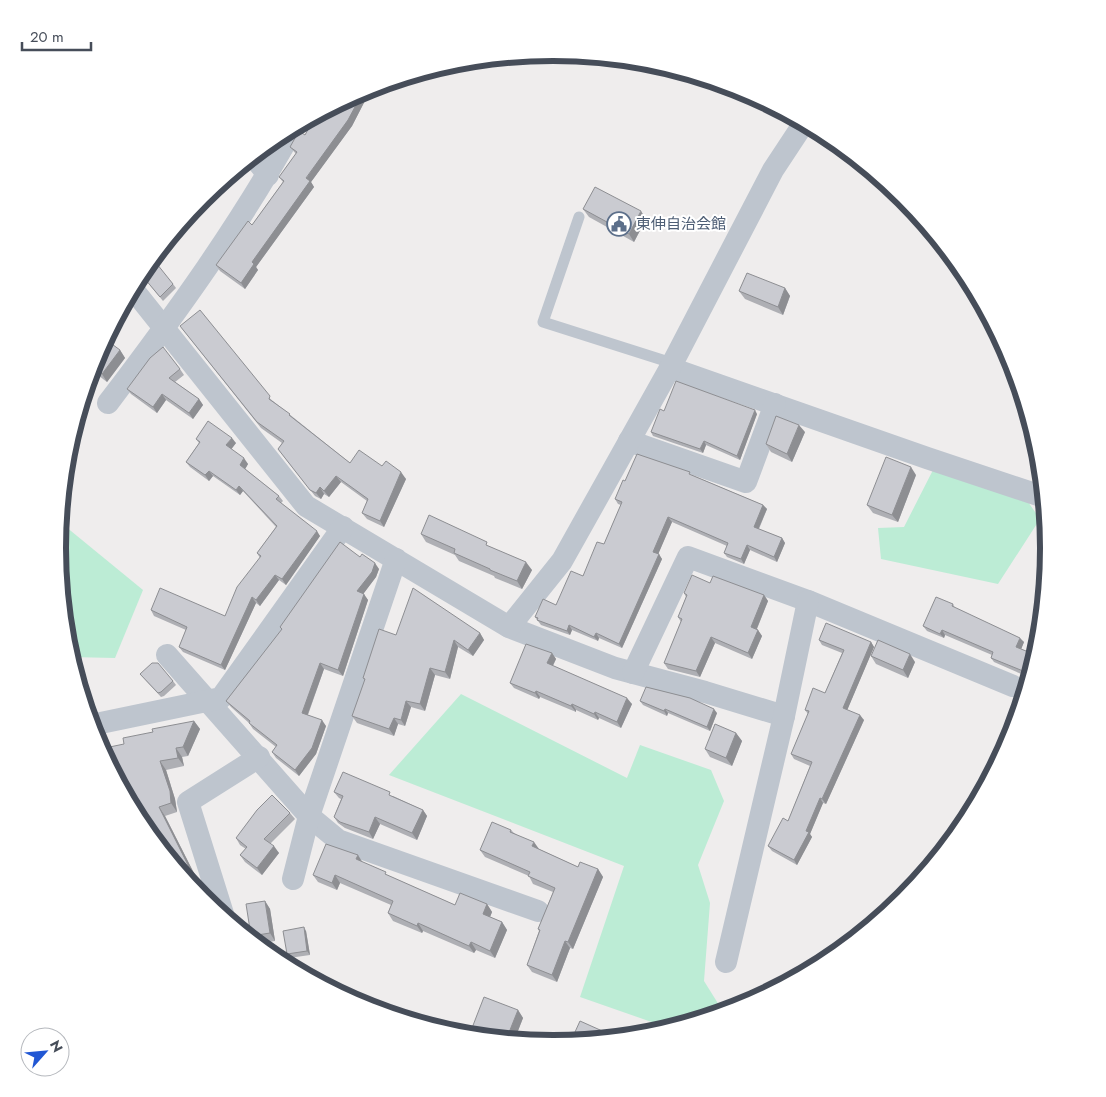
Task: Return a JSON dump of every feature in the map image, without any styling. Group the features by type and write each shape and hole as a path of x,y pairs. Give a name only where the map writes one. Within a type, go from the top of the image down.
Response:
{"street":[{"path":"509,627 562,561 671,366 773,170 800,129"},
{"path":"108,404 165,328 268,175 287,140"},
{"path":"257,161 268,175"},
{"path":"138,295 306,506 509,627 615,668 705,692 784,716"},
{"path":"671,366 927,458 1037,495"},
{"path":"629,441 746,482 775,404"},
{"path":"98,722 222,698 343,528"},
{"path":"633,673 688,557 808,601 1012,686"},
{"path":"292,880 309,816 396,559"},
{"path":"726,962 784,716 808,601"},
{"path":"167,654 309,816 338,840 538,911"},
{"path":"220,904 188,802 259,757"}],"lane":[{"path":"579,217 543,322 671,366"}],"green space":[{"path":"933,470 1026,499 1039,518 1039,520 998,584 881,559 878,528 904,527"},
{"path":"67,527 143,590 115,658 78,657 70,612 67,580"},
{"path":"461,694 627,778 640,745 711,770 724,801 698,865 710,903 704,981 720,1006 657,1024 580,997 624,866 389,775"}],"building":[{"path":"358,102 348,120 306,178 310,181 252,262 254,264 241,283 216,265 248,221 252,225 284,181 279,177 297,152 290,147 297,134 301,132 305,135 310,127"},
{"path":"595,187 641,211 629,234 583,209"},
{"path":"157,264 173,284 160,297 146,281"},
{"path":"747,273 785,288 778,307 739,291"},
{"path":"200,310 270,396 269,399 350,463 359,450 382,466 386,461 401,472 380,521 362,513 368,499 336,476 324,491 320,487 316,493 310,490 278,449 284,441 257,422 180,326"},
{"path":"111,344 120,350 102,374 99,372"},
{"path":"163,347 180,369 169,378 199,399 189,413 162,394 153,407 127,389 150,358"},
{"path":"676,381 755,410 737,456 704,441 700,449 651,432 660,409 664,411"},
{"path":"776,416 799,425 787,454 766,444"},
{"path":"208,421 232,438 226,445 244,458 240,465 279,496 276,499 317,531 282,579 275,575 256,600 252,597 221,665 179,647 187,627 151,610 160,588 225,616 237,587 261,556 257,553 277,526 239,486 236,490 209,471 205,475 186,462 200,442 196,439"},
{"path":"637,454 690,472 689,474 763,505 754,527 782,538 774,557 747,545 741,559 724,553 728,543 668,517 653,552 659,554 619,644 596,633 594,637 569,625 567,631 537,620 538,618 535,617 543,599 556,605 571,571 583,576 597,542 604,544 622,502 615,499"},
{"path":"886,457 911,467 892,515 867,505"},
{"path":"429,515 487,542 486,545 526,562 517,581 454,553 455,549 421,534"},
{"path":"340,542 360,557 362,554 375,563 372,572 357,591 364,594 338,670 320,663 302,713 322,720 312,748 295,770 272,752 277,745 249,723 250,721 226,701 282,629 280,627"},
{"path":"692,575 710,583 713,576 764,595 751,627 758,630 748,653 711,637 696,671 664,663 682,619 678,617 687,595 684,593"},
{"path":"413,588 480,633 468,650 454,640 445,672 430,668 420,704 406,701 401,720 394,718 389,729 352,716 379,629 396,635"},
{"path":"936,597 953,604 952,606 1020,638 1016,647 1029,652 1025,672 991,658 993,652 942,630 940,634 923,626"},
{"path":"826,623 871,642 843,708 860,715 822,799 820,798 806,831 809,832 794,860 768,846 783,818 788,821 812,762 791,754 809,711 805,710 813,688 825,693 844,650 819,640"},
{"path":"878,640 910,654 903,670 871,656"},
{"path":"526,644 552,653 547,663 627,698 617,722 595,712 594,714 572,704 571,706 536,691 535,693 510,683"},
{"path":"152,663 158,663 173,681 158,693 140,674"},
{"path":"646,687 690,698 714,709 707,727 665,709 664,711 640,701"},
{"path":"194,721 183,747 176,748 178,758 160,761 170,791 171,803 159,807 195,878 166,845 148,819 131,792 108,747 124,744 123,738 153,732 152,729"},
{"path":"715,724 736,733 726,758 705,749"},
{"path":"343,772 390,792 389,795 423,810 412,833 375,817 369,832 340,822 334,817 343,796 334,792"},
{"path":"272,795 290,813 264,839 274,846 257,868 240,855 247,847 236,838 257,810"},
{"path":"492,822 534,842 532,846 578,867 580,862 598,869 568,942 565,941 552,975 527,965 540,930 538,929 555,888 528,876 530,872 480,850"},
{"path":"326,844 358,855 356,859 386,872 385,874 455,905 460,893 487,904 483,914 502,922 490,951 471,942 469,946 418,923 417,926 388,913 393,901 335,875 332,883 313,875"},
{"path":"265,901 270,933 256,935 250,930 246,904"},
{"path":"304,927 307,951 287,954 283,931"},
{"path":"484,997 518,1010 508,1034 472,1028"},
{"path":"580,1021 607,1033 585,1035 573,1035"}],"place":[{"name":"東伸自治会館","path":"619,224"}]}
